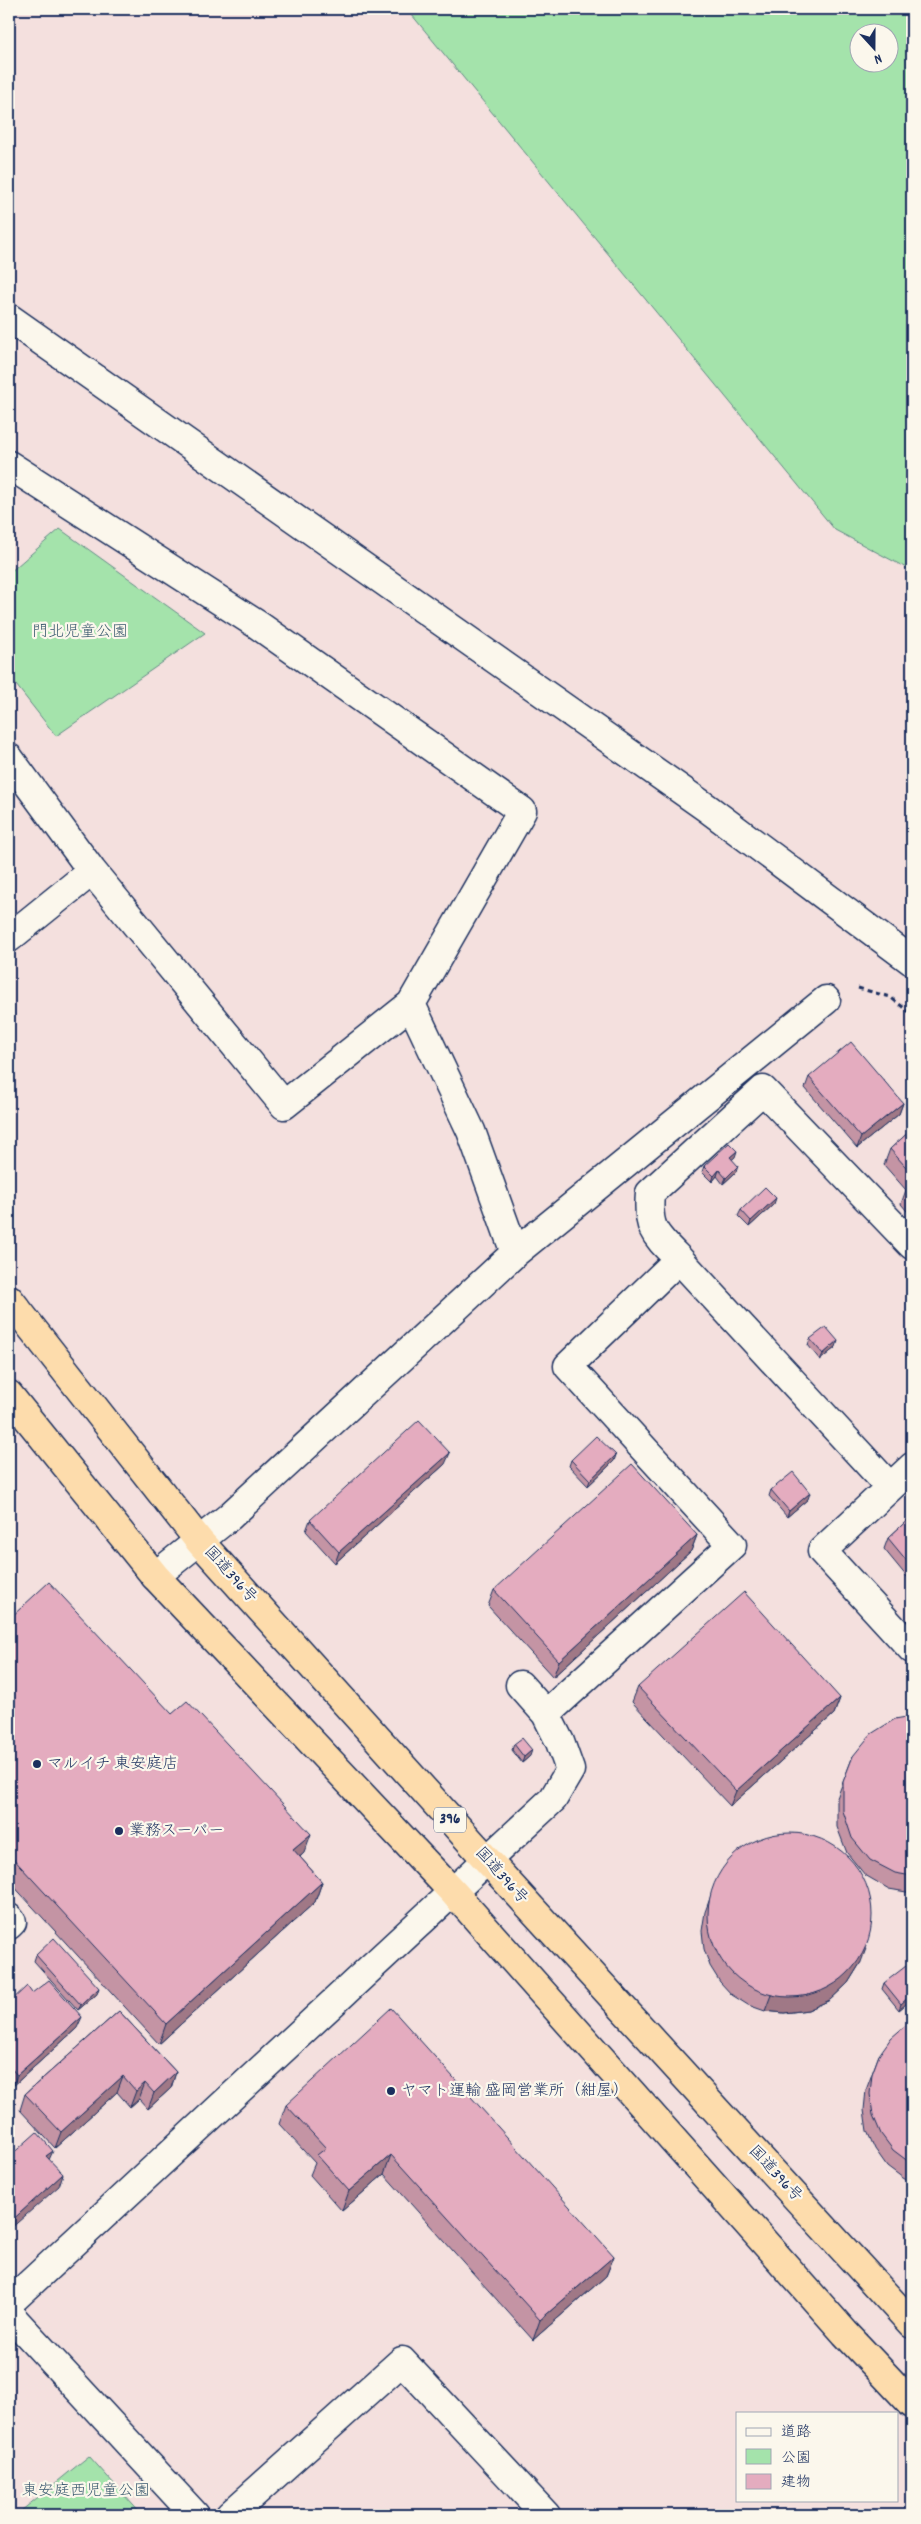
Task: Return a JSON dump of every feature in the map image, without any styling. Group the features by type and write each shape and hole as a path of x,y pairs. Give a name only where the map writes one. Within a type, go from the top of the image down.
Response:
{"highway":[{"name":"国道396号","path":"9,1299 200,1542 488,1861 912,2324"},
{"path":"9,1395 155,1576 452,1892 845,2333 912,2404"}],"street":[{"path":"9,318 706,808 912,961"},
{"path":"9,758 92,871 284,1105 411,1004 522,811 258,624 15,479"},
{"path":"9,938 92,871"},
{"path":"155,1576 200,1542 515,1253 826,1000"},
{"path":"411,1004 471,1131 515,1253"},
{"path":"890,1486 655,1235 649,1214 650,1193 764,1090 912,1245"},
{"path":"546,1714 732,1545 568,1366 679,1259"},
{"path":"912,1468 890,1486 822,1551 912,1649"},
{"path":"9,2303 553,1799 570,1770 560,1742 546,1714 520,1685"},
{"path":"9,1918 12,1922 9,1925"},
{"path":"9,2314 195,2515"},
{"path":"230,2515 402,2361 546,2515"}],"path":[{"path":"826,1000 855,987 890,997 912,1014"}],"green space":[{"path":"407,9 912,9 912,571 835,530"},
{"name":"門北児童公園","path":"60,529 205,633 56,736 9,676 9,573"},
{"name":"東安庭西児童公園","path":"89,2456 142,2515 16,2515"}],"building":[{"path":"851,1042 903,1103 861,1137 809,1077"},
{"path":"912,1129 912,1174 890,1149"},
{"path":"729,1143 737,1151 730,1157 738,1166 726,1178 719,1170 714,1176 704,1166"},
{"path":"912,1184 912,1195 907,1189"},
{"path":"765,1187 776,1198 751,1221 741,1210"},
{"path":"826,1327 838,1341 823,1354 810,1339"},
{"path":"419,1420 450,1453 339,1552 310,1520"},
{"path":"596,1436 616,1455 590,1480 571,1460"},
{"path":"632,1464 697,1535 559,1661 494,1590"},
{"path":"793,1472 810,1493 789,1511 771,1490"},
{"path":"912,1516 912,1567 888,1538"},
{"path":"49,1582 172,1714 187,1701 311,1834 293,1849 322,1882 166,2024 9,1854 9,1619"},
{"path":"744,1592 840,1698 736,1791 638,1687"},
{"path":"912,1716 912,1876 895,1873 870,1860 852,1838 843,1811 843,1782 853,1756 871,1734 895,1719"},
{"path":"522,1738 532,1750 524,1757 514,1744"},
{"path":"790,1833 821,1839 848,1857 866,1884 872,1915 866,1946 848,1973 821,1991 790,1997 759,1991 732,1973 714,1946 708,1915 714,1884 732,1857 759,1839"},
{"path":"54,1938 99,1988 81,2005 36,1955"},
{"path":"906,1966 912,1974 912,1994 901,2004 884,1983"},
{"path":"49,1980 82,2017 17,2075 9,2066 9,2003 27,1986 32,1993"},
{"path":"391,2008 614,2256 540,2320 391,2155 349,2191 317,2155 326,2148 286,2105"},
{"path":"119,2011 176,2072 154,2093 145,2083 136,2091 123,2076 61,2132 25,2094"},
{"path":"912,2022 912,2164 893,2150 881,2134 873,2115 870,2094 872,2074 879,2055 891,2038"},
{"path":"37,2132 53,2151 46,2156 63,2174 9,2223 9,2157"}],"place":[{"name":"マルイチ 東安庭店","path":"37,1764"},
{"name":"業務スーパー","path":"119,1831"},
{"name":"ヤマト運輸 盛岡営業所（紺屋）","path":"391,2091"}]}
